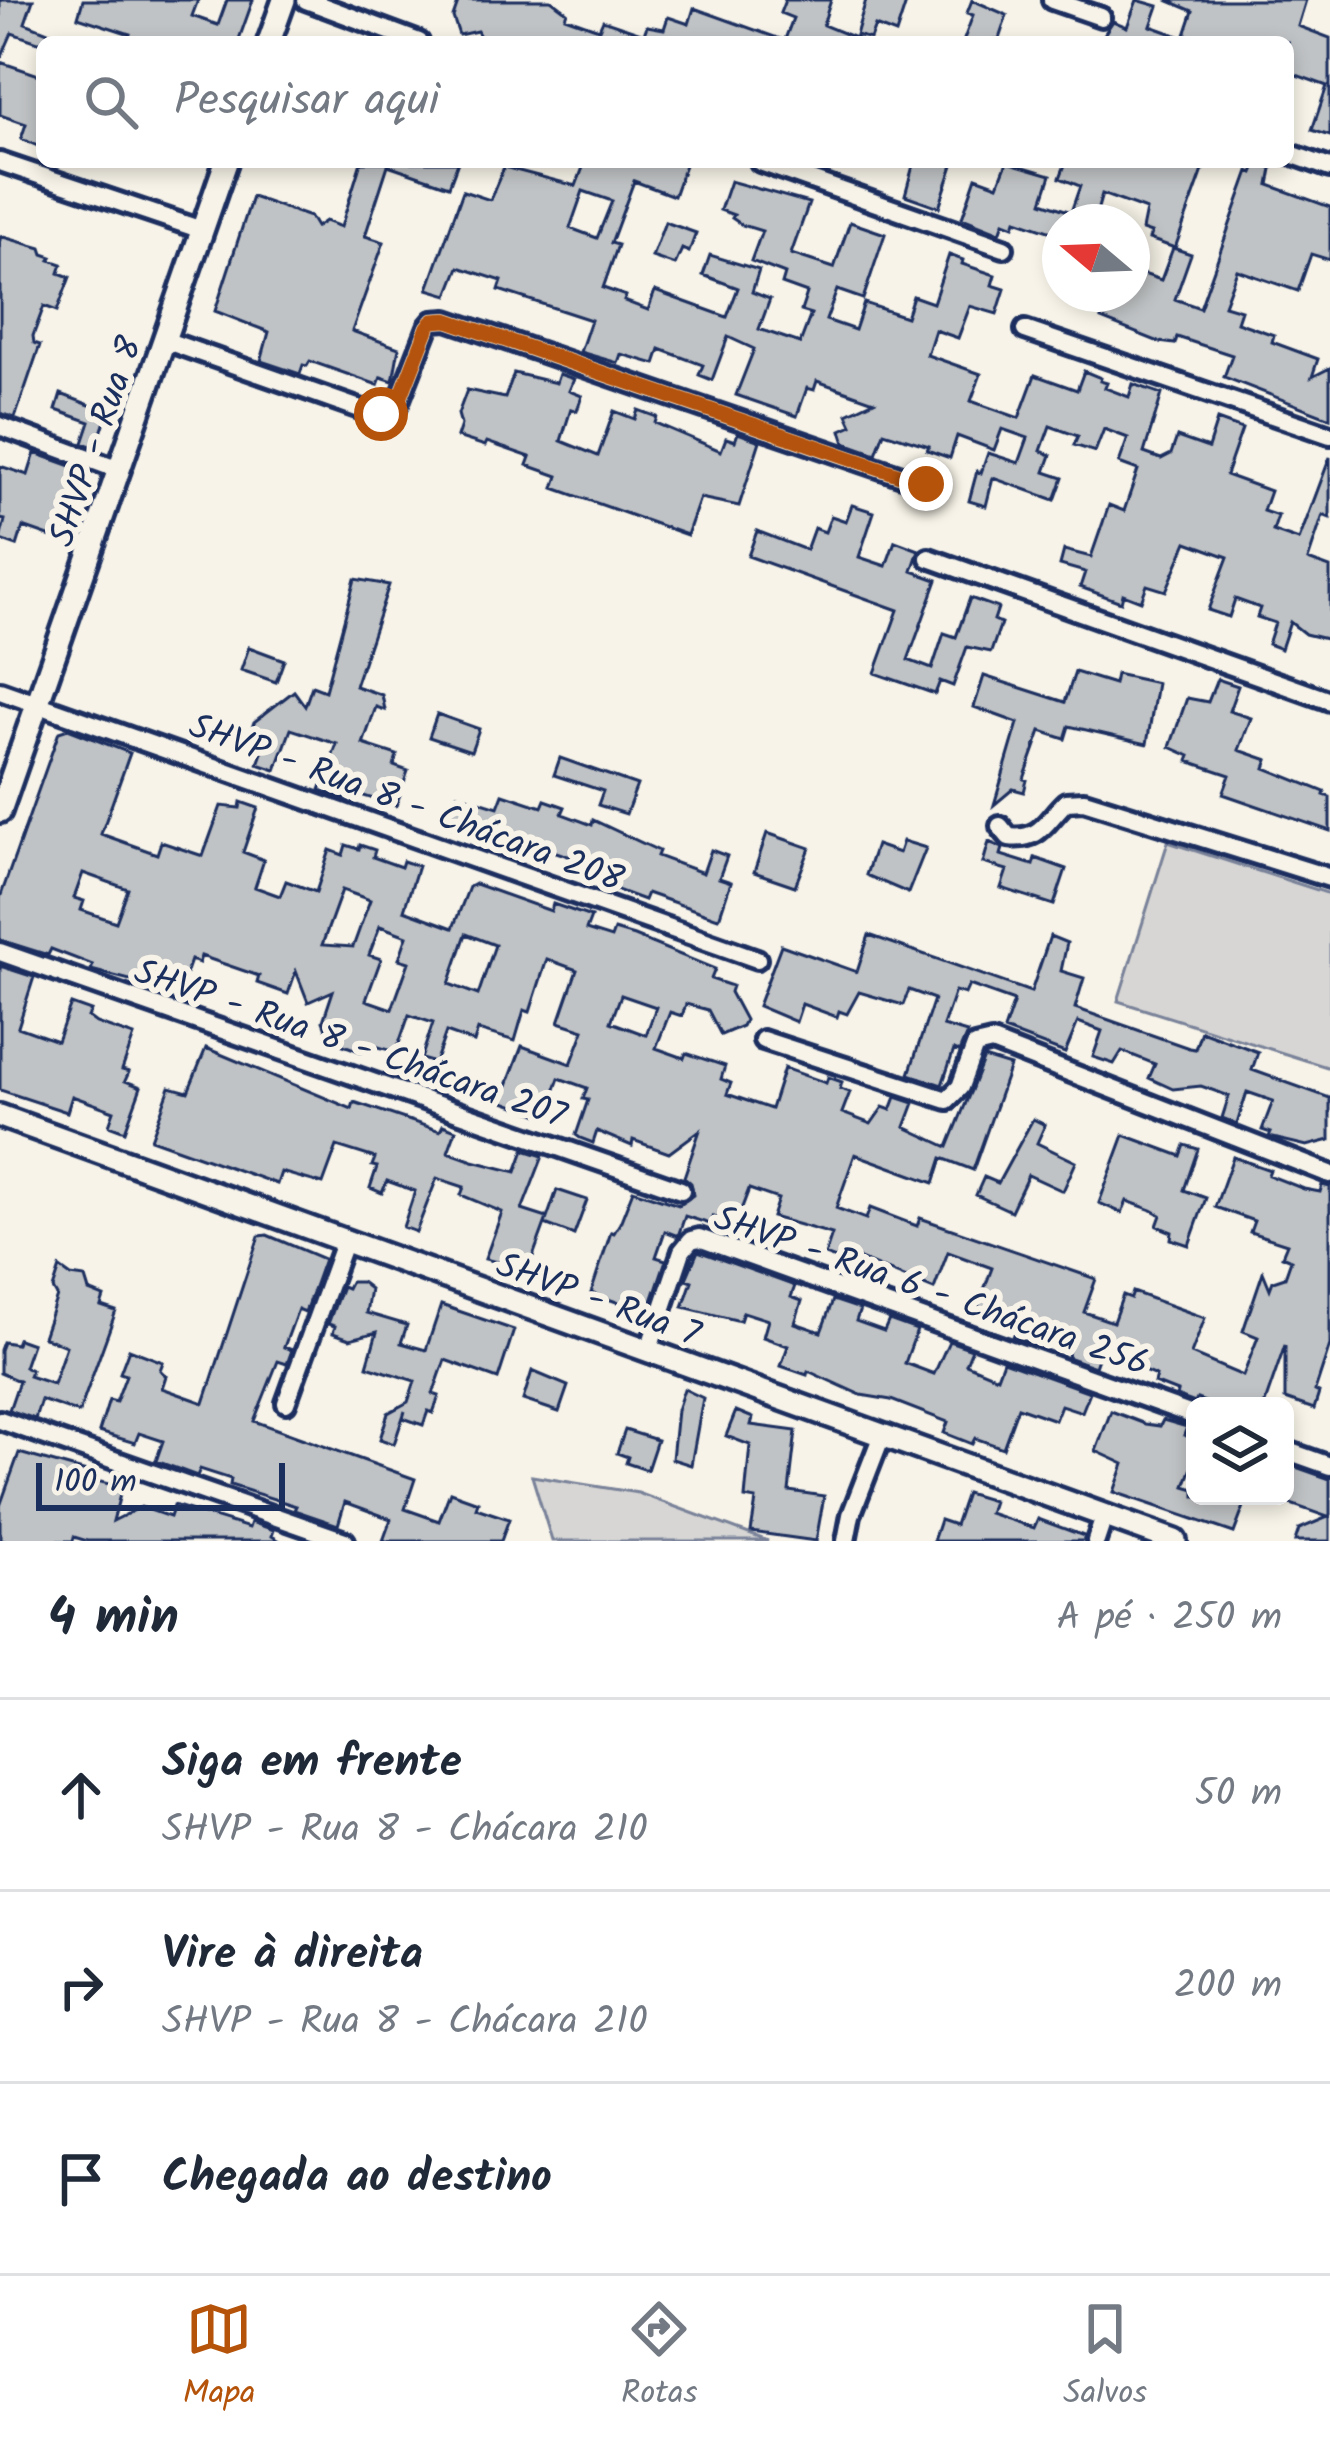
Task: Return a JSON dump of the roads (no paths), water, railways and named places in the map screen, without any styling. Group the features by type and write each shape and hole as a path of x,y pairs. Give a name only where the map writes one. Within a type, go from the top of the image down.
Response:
{"street":[{"path":"271,36 284,0"},
{"path":"306,0 402,36"},
{"path":"1052,0 1101,17"},
{"path":"1294,156 1330,168"},
{"path":"0,162 202,230"},
{"name":"SHVP - Rua 8","path":"0,811 224,168"},
{"path":"777,168 1004,248"},
{"path":"164,340 376,415 398,404 428,327 433,321 447,320 926,484"},
{"path":"1025,330 1330,435"},
{"path":"0,426 119,470"},
{"path":"929,559 1330,700"},
{"name":"SHVP - Rua 8 - Chácara 208","path":"0,691 757,959"},
{"path":"1000,826 1010,837 1026,838 1045,830 1063,804 1077,800 1330,878"},
{"name":"SHVP - Rua 8 - Chácara 207","path":"0,952 682,1190"},
{"path":"763,1040 947,1100 960,1087 976,1046 992,1042 1330,1174"},
{"name":"SHVP - Rua 7","path":"0,1116 1175,1541"},
{"name":"SHVP - Rua 6 - Chácara 256","path":"649,1349 682,1251 699,1238 1186,1413"},
{"path":"286,1403 345,1240"},
{"path":"0,1420 345,1541"},
{"path":"845,1541 882,1436"},
{"path":"1294,1453 1330,1466"},
{"path":"1096,1541 1104,1517"}]}
